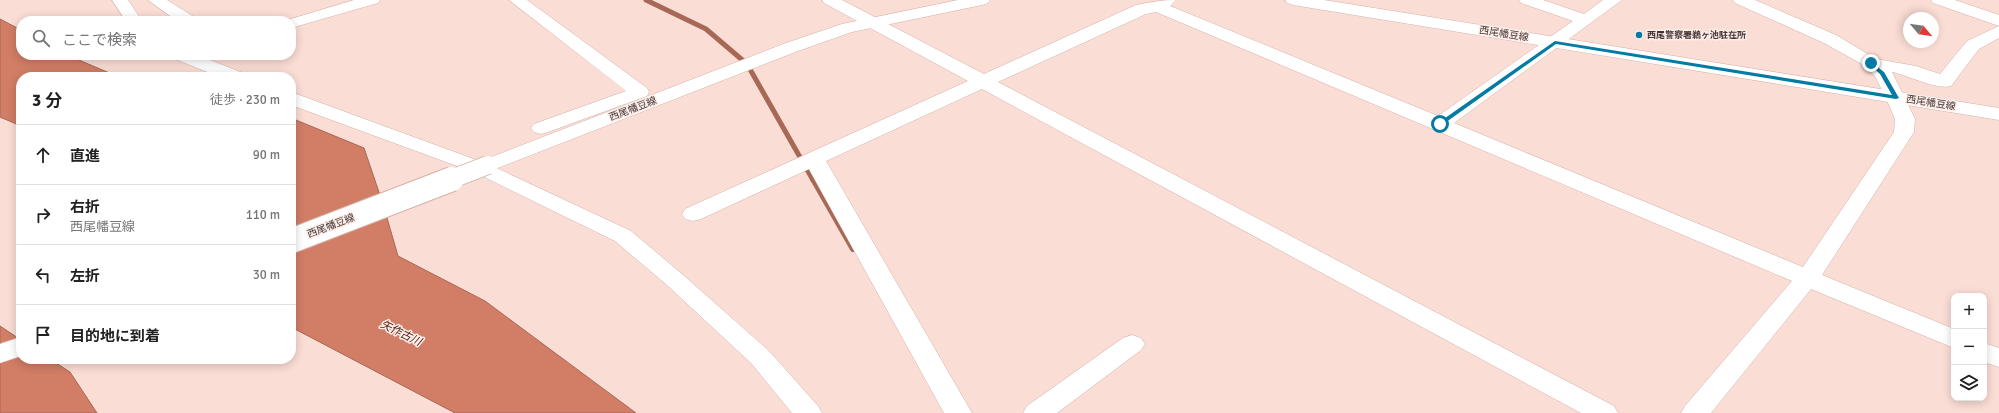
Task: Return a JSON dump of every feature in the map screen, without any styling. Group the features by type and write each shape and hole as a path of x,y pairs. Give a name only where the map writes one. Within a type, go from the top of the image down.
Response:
{"street":[{"path":"120,0 131,16"},
{"path":"156,0 179,16"},
{"path":"296,22 372,0"},
{"path":"518,0 640,92 541,128"},
{"path":"830,0 1279,241 1604,413"},
{"name":"西尾幡豆線","path":"296,239 792,47 848,28 872,22 982,0"},
{"name":"西尾幡豆線","path":"1294,0 1999,114"},
{"path":"1527,0 1586,20"},
{"path":"1440,124 1614,0"},
{"path":"1695,413 1808,277 1904,132 1905,118 1896,98 1882,73 1871,63 1830,39 1741,0"},
{"path":"1939,0 1999,21"},
{"path":"694,214 1142,9 1163,3 1440,124 1951,338"},
{"path":"1871,63 1910,70 1944,82 1974,45 1999,31"},
{"path":"194,60 224,72"},
{"path":"296,100 483,169 623,236 676,280 760,357 808,413"},
{"path":"804,164 958,413"},
{"path":"1046,411 1132,344"},
{"path":"0,354 16,348"},
{"path":"1987,353 1999,358"}],"water":[{"path":"0,19 16,27 16,60 79,60 107,72 16,72 16,124 0,117"},
{"name":"矢作古川","path":"296,120 364,148 383,204 398,256 485,301 636,413 455,413 296,330"},
{"path":"0,326 16,337 16,364 58,364 70,372 97,413 0,413"}],"waterway":[{"path":"646,0 706,29 747,64 813,180"},
{"path":"813,179 853,249"}],"place":[{"name":"西尾警察署鵜ヶ池駐在所","path":"1639,35"}],"route":[{"path":"1440,124 1555,42 1896,98 1882,73 1871,63"}]}
